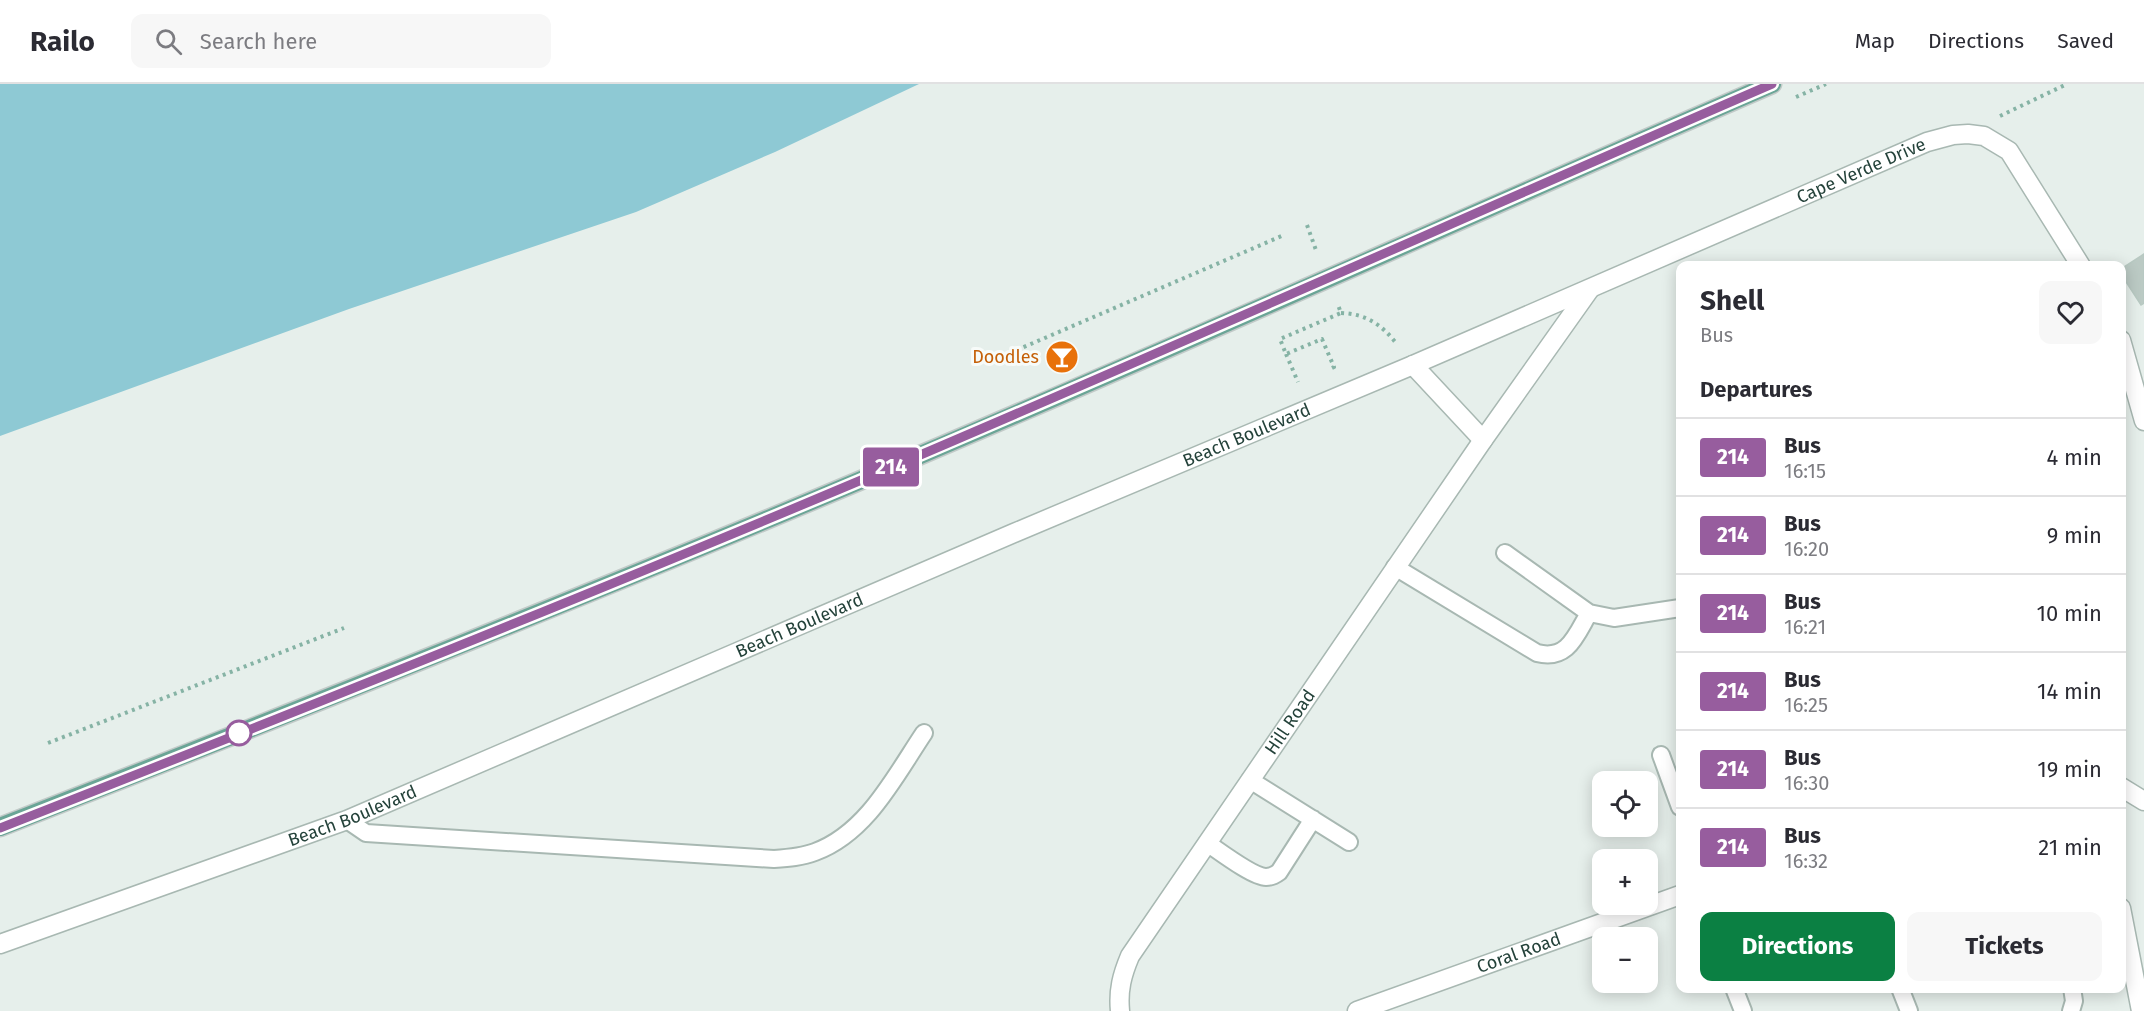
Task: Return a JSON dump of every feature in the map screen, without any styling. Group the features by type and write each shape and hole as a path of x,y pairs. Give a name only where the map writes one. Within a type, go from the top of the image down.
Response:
{"main road":[{"path":"0,827 334,697 848,485 1282,299 1772,84"}],"street":[{"name":"Cape Verde Drive","path":"1591,288 1927,142 1953,135 1968,134 1984,136 2009,151 2078,261"},
{"name":"Beach Boulevard","path":"0,944 347,820 1591,288"},
{"name":"Hill Road","path":"1120,1011 1121,977 1130,956 1395,567 1591,288"},
{"path":"2126,358 2144,421"},
{"path":"1413,365 1483,440"},
{"path":"2126,790 2144,801"},
{"name":"Coral Road","path":"1358,1011 1384,1007 1676,897"},
{"path":"2126,934 2141,1011"}],"lane":[{"path":"1505,553 1589,613 1614,618 1676,609"},
{"path":"1395,567 1537,653 1548,656 1557,654 1570,645 1589,613"},
{"path":"347,820 366,833 774,859 795,857 824,848 838,841 857,826 873,808 924,733"},
{"path":"1661,755 1676,796"},
{"path":"1250,780 1349,842"},
{"path":"1207,843 1255,874 1264,877 1273,876 1279,872 1312,819"},
{"path":"1736,993 1743,1011"},
{"path":"1902,993 1910,1011"},
{"path":"2071,1011 2074,1001 2073,993"}],"path":[{"path":"2001,115 2067,84"},
{"path":"1307,225 1317,253"},
{"path":"996,359 1284,235"},
{"path":"1338,305 1341,313"},
{"path":"1298,382 1280,339 1341,313 1359,314 1379,326 1388,333 1413,365"},
{"path":"1286,354 1322,339 1334,367 1325,371"},
{"path":"1287,387 1307,379"},
{"path":"48,743 344,628"}],"water":[{"path":"0,84 919,84 775,152 636,212 349,309 0,436"}],"building":[{"path":"2144,254 2144,303 2141,305 2126,282 2126,266"}],"bus line":[{"name":"214","path":"0,828 334,697 859,481 1772,84"}],"place":[{"name":"Doodles","path":"1062,357"}]}
